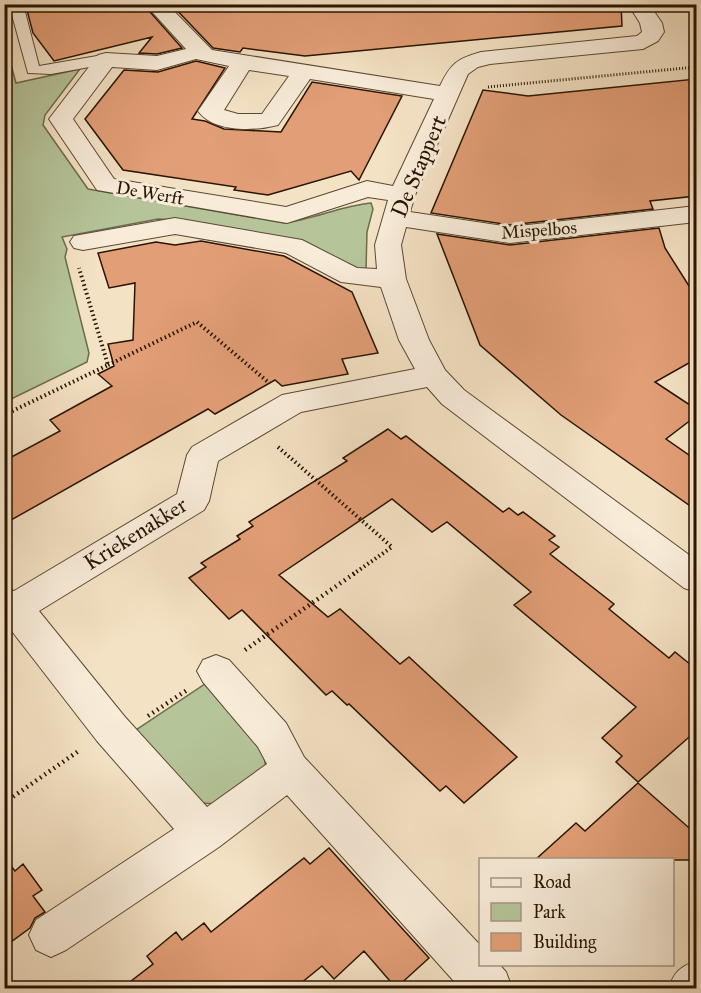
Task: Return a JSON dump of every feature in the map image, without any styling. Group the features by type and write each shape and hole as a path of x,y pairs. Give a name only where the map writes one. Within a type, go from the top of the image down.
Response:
{"street":[{"path":"155,4 198,52 205,56 303,72 450,91"},
{"name":"De Stappert","path":"638,4 654,27 654,33 647,41 489,57 470,62 458,71 398,206 388,245 392,279 414,340 434,376 453,398 696,578"},
{"path":"106,60 157,63 198,52"},
{"name":"De Werft","path":"106,60 61,119 106,185 287,215 367,189 398,206"},
{"path":"242,63 210,111 215,116 258,123 270,120 303,72"},
{"name":"Mispelbos","path":"398,206 510,235 690,215 696,238"},
{"name":"De Werft","path":"80,254 175,226 293,246 351,276 392,279"},
{"name":"Kriekenakker","path":"204,833 114,732 10,605 192,501 204,455 294,403 434,376"},
{"path":"216,670 272,735 290,770 490,988"},
{"path":"51,935 204,833 290,770"},
{"path":"691,988 696,983"}],"lane":[{"path":"16,4 33,70 44,72 96,60 106,60"}],"path":[{"path":"450,91 696,67"},
{"path":"80,254 108,365"},
{"path":"4,415 197,322 294,403"},
{"path":"4,803 216,670 392,547 254,426"}],"green space":[{"path":"4,39 16,83 80,69 45,115 43,125 88,189 284,223 371,203 373,209 367,232 366,270 359,272 176,220 158,219 62,237 67,249 65,257 89,353 87,362 5,402"},
{"path":"205,684 262,743 266,769 223,804 199,803 136,730"}],"building":[{"path":"65,4 143,4 182,48 157,54 139,53 152,37 54,61 33,33 27,10"},
{"path":"171,4 621,4 622,26 305,56 243,48 240,52 213,48"},
{"path":"196,61 225,68 192,119 205,121 224,129 281,132 312,82 402,96 359,180 351,171 268,195 234,190 236,187 123,170 85,119 124,70 158,72"},
{"path":"696,79 696,196 650,201 653,209 510,225 431,213 483,90 528,96"},
{"path":"659,228 665,248 696,297 696,359 655,382 696,409 696,416 666,439 696,460 696,510 561,415 480,345 437,234 510,245"},
{"path":"201,241 284,256 352,292 378,353 342,359 348,374 282,386 275,380 215,414 208,409 4,524 4,461 60,431 50,420 112,386 98,374 114,366 108,344 133,340 135,283 109,288 98,253 156,242 175,245"},
{"path":"388,429 401,439 406,436 503,512 509,508 518,515 523,512 555,536 549,540 559,547 550,554 614,604 609,609 669,658 675,652 696,669 696,731 638,782 616,762 622,756 602,738 636,707 514,605 531,592 447,522 432,532 392,499 279,575 328,617 340,609 400,664 409,657 517,757 464,803 446,786 440,791 349,704 347,705 332,691 326,695 242,610 229,619 189,578 206,567 201,563 240,539 237,536 253,526 249,522 347,461 343,458"},
{"path":"638,783 696,834 696,860 537,858 576,823 585,831"},
{"path":"329,848 429,958 396,988 364,951 334,979 322,966 295,988 122,988 153,964 147,956 176,932 182,940 204,923 211,932 304,858 310,864"},
{"path":"4,857 15,871 23,864 42,890 33,896 45,912 35,918 30,928 4,947"}]}
